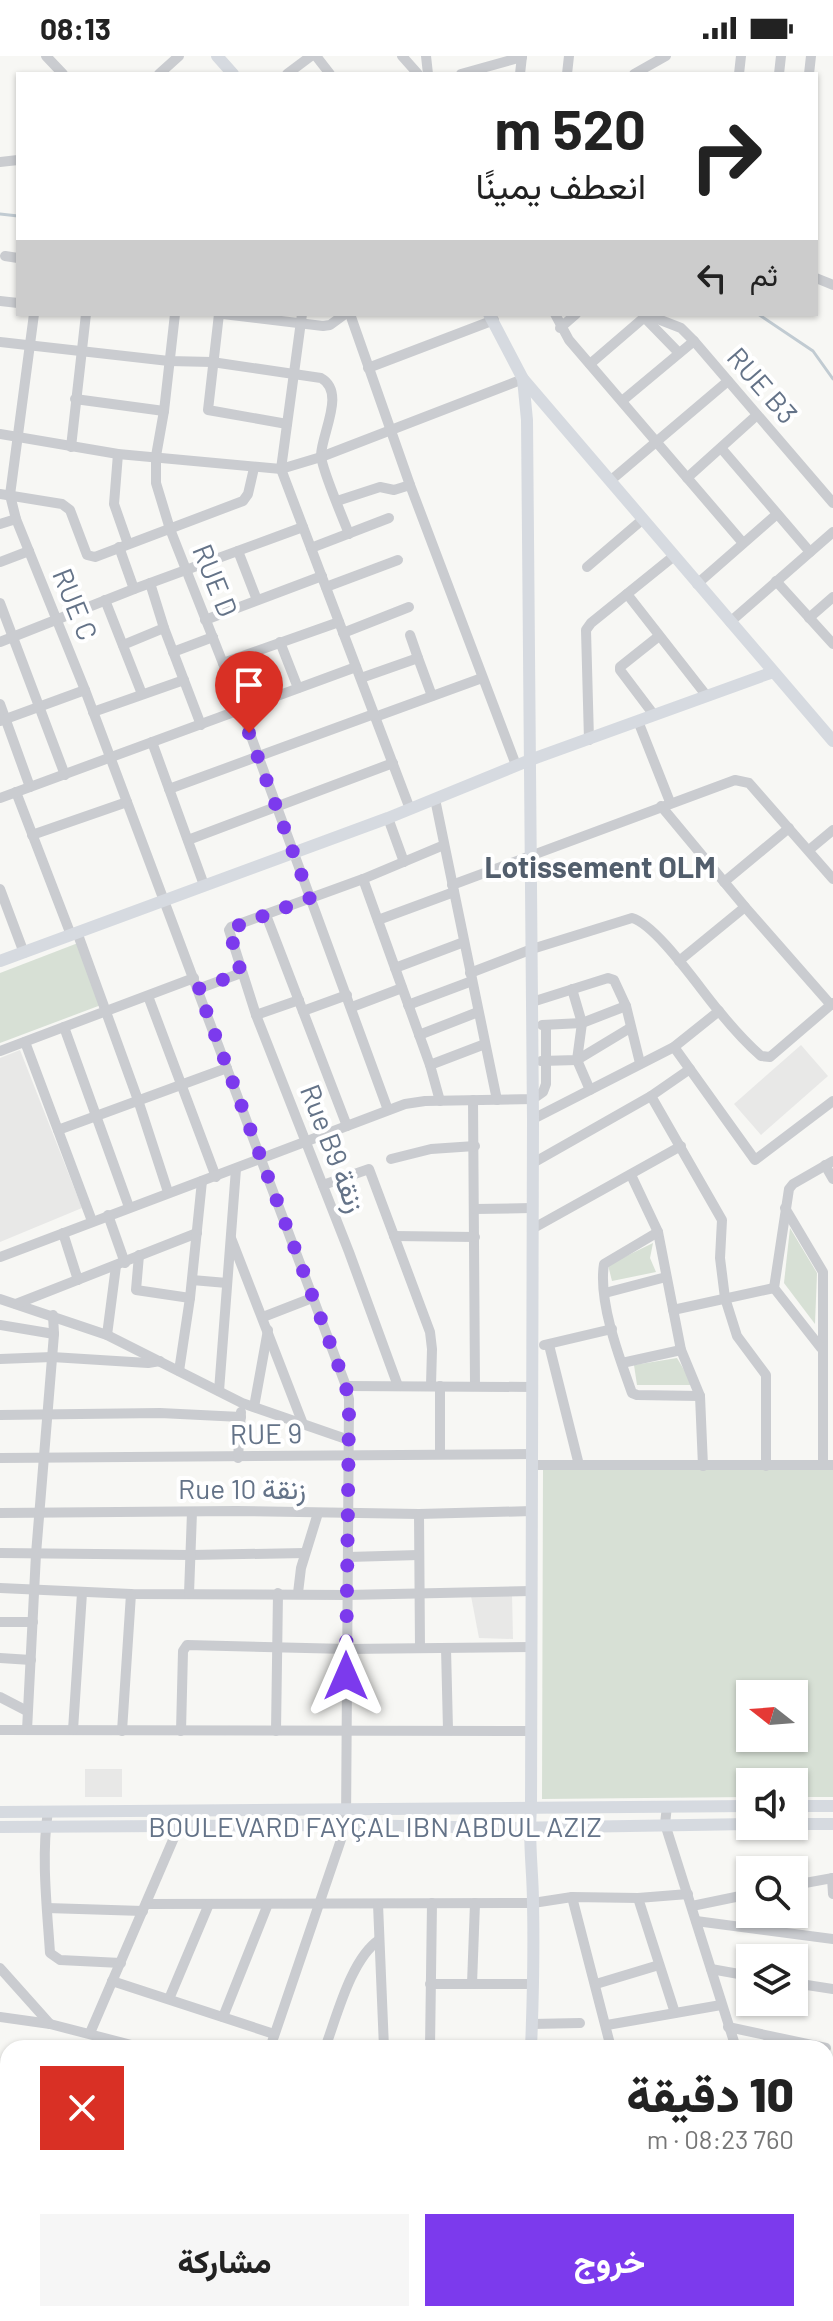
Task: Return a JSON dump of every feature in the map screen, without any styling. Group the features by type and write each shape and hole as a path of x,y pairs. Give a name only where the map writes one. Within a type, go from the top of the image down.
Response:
{"main road":[{"path":"217,56 231,72"},
{"path":"491,317 523,379 832,737"},
{"path":"523,379 527,420 532,1002 539,1025 539,1061 533,1099 532,1208 529,1827 533,1903 531,2040"},
{"path":"0,961 388,818 516,765 773,672"},
{"name":"BOULEVARD FAYÇAL IBN ABDUL AZIZ","path":"0,1812 736,1806"},
{"path":"808,1806 833,1806"},
{"name":"BOULEVARD FAYÇAL IBN ABDUL AZIZ","path":"0,1827 736,1824"},
{"path":"808,1824 833,1824"}],"street":[{"path":"46,56 61,72"},
{"path":"161,72 179,56"},
{"path":"290,72 313,56 328,72"},
{"path":"402,56 416,72"},
{"path":"475,56 478,69"},
{"path":"468,72 522,56"},
{"path":"637,72 666,56"},
{"path":"5,256 16,258"},
{"name":"RUE C","path":"34,316 17,437 5,494 85,690 165,900"},
{"path":"71,447 86,316"},
{"name":"RUE D","path":"175,316 156,456 156,483 170,529 241,709 388,1110"},
{"path":"221,316 208,408 210,411 287,424"},
{"path":"253,316 301,319 323,326 345,316"},
{"path":"349,316 516,765"},
{"path":"556,316 560,328 743,543"},
{"path":"560,328 574,316"},
{"path":"590,364 644,316"},
{"path":"646,316 679,353"},
{"name":"RUE B3","path":"648,316 681,328 694,341 833,503"},
{"path":"368,368 491,317"},
{"path":"301,319 281,469 410,809"},
{"path":"622,401 694,341"},
{"path":"0,342 169,361 212,362 321,378 329,385 332,397 321,457 349,534"},
{"path":"0,434 118,454 281,469 321,457 523,379"},
{"path":"610,481 728,381"},
{"path":"75,399 164,411"},
{"path":"687,478 757,415"},
{"path":"721,448 810,552"},
{"path":"118,454 114,504 134,589"},
{"path":"5,494 56,502 70,510 87,555 95,557 243,501 248,494 254,468"},
{"path":"337,501 380,487 396,490 410,485"},
{"path":"697,584 777,514"},
{"path":"311,548 389,518"},
{"path":"0,524 16,519"},
{"path":"587,567 642,520"},
{"path":"0,642 303,527"},
{"path":"730,622 833,532"},
{"path":"0,562 29,551"},
{"path":"238,551 257,600"},
{"path":"589,740 586,630 674,556"},
{"path":"205,620 257,600 398,560"},
{"path":"776,581 833,644"},
{"path":"150,583 201,725"},
{"path":"627,594 706,695"},
{"path":"809,618 833,597"},
{"path":"105,600 142,694"},
{"path":"0,603 65,775"},
{"path":"223,663 280,642 409,607"},
{"path":"123,645 164,628"},
{"path":"410,635 414,659 432,696"},
{"path":"654,715 620,667 659,636"},
{"path":"173,652 213,637"},
{"path":"280,642 298,688"},
{"path":"361,678 414,659"},
{"path":"0,798 356,667"},
{"path":"169,789 482,678"},
{"path":"93,712 184,680"},
{"path":"3,720 85,690"},
{"path":"0,704 3,720 30,787"},
{"path":"408,1005 532,949 632,918 642,922 679,961 761,1056 770,1057 832,1004 724,882 665,804 638,721"},
{"path":"152,742 204,885"},
{"path":"188,840 393,763"},
{"path":"378,920 531,855 735,780 745,780 833,879"},
{"path":"16,792 105,1012 168,1192"},
{"path":"435,799 497,1100"},
{"path":"32,835 127,802"},
{"path":"388,818 404,862"},
{"path":"724,882 789,828"},
{"path":"809,850 833,830"},
{"path":"347,1126 266,915 444,845"},
{"path":"363,879 440,1101"},
{"path":"0,889 2,903 24,953"},
{"path":"165,900 349,1399 346,1825 272,2040"},
{"path":"679,961 745,907"},
{"name":"Rue B9 زنقة","path":"266,915 231,927 229,932 256,1015 398,1386"},
{"path":"395,968 464,942"},
{"path":"0,1051 148,996 241,973"},
{"path":"532,1002 608,978 617,982 640,1063"},
{"path":"352,1007 402,988"},
{"path":"572,989 582,1023 577,1060 590,1090"},
{"path":"256,1015 347,995"},
{"path":"148,996 216,1177"},
{"path":"539,1025 582,1023 626,1006"},
{"path":"533,1119 674,1047 719,1011"},
{"path":"419,1035 478,1012"},
{"path":"64,1027 129,1207"},
{"path":"539,1061 577,1060 630,1028"},
{"path":"25,1042 92,1221"},
{"path":"430,1065 485,1044"},
{"path":"674,1047 755,1160 833,1101"},
{"path":"58,1130 227,1068"},
{"path":"533,1163 651,1096 690,1069"},
{"path":"651,1096 722,1220 720,1258 725,1298 737,1336 766,1375 766,1466"},
{"path":"0,1257 414,1102 533,1099"},
{"path":"473,1100 475,1386"},
{"path":"391,1159 431,1149 475,1146"},
{"path":"532,1229 681,1146"},
{"path":"821,1348 774,1288 788,1192 793,1184 829,1163 833,1179"},
{"path":"219,1391 236,1169"},
{"path":"323,1185 369,1169 430,1332 440,1454"},
{"path":"631,1175 658,1232 681,1350 700,1396 703,1466"},
{"path":"179,1371 202,1181"},
{"path":"475,1209 532,1208"},
{"path":"785,1208 828,1270 821,1348 828,1397 828,1465"},
{"path":"107,1335 120,1264 108,1215"},
{"path":"658,1232 603,1266 612,1329 632,1393 700,1396"},
{"path":"63,1233 78,1280"},
{"path":"16,1304 197,1233"},
{"path":"231,1236 303,1424"},
{"path":"394,1236 475,1237"},
{"path":"139,1255 136,1290 190,1298"},
{"path":"605,1293 666,1277"},
{"path":"192,1280 227,1283"},
{"path":"673,1310 774,1288"},
{"path":"263,1317 312,1298"},
{"path":"0,1299 107,1335 242,1403 349,1440"},
{"path":"27,1730 53,1315"},
{"path":"0,1325 54,1334"},
{"path":"254,1407 268,1329"},
{"path":"532,1345 549,1345 612,1329"},
{"path":"549,1345 579,1465"},
{"path":"622,1363 681,1350"},
{"path":"0,1359 52,1357 148,1363 160,1361"},
{"path":"346,1386 532,1387"},
{"path":"238,1458 242,1403"},
{"path":"0,1415 160,1413 241,1417"},
{"name":"RUE 9","path":"0,1458 440,1454 579,1465 828,1465"},
{"name":"Rue 10 زنقة","path":"0,1513 419,1514 532,1511"},
{"path":"189,1594 192,1512"},
{"path":"298,1593 305,1553 318,1513"},
{"path":"419,1514 420,1648"},
{"path":"0,1553 305,1553"},
{"path":"348,1557 419,1555"},
{"path":"0,1588 131,1594 347,1595 531,1591"},
{"path":"73,1730 82,1593"},
{"path":"276,1731 278,1593"},
{"path":"122,1731 131,1594"},
{"path":"0,1622 33,1622"},
{"path":"181,1731 184,1647 187,1645 347,1649 531,1647"},
{"path":"446,1648 448,1730"},
{"path":"0,1658 31,1660"},
{"path":"0,1697 27,1711"},
{"path":"0,1730 531,1731"},
{"path":"667,1806 665,1824 733,2040"},
{"path":"48,1811 50,1953 55,1958 121,1963"},
{"path":"90,2033 179,1826"},
{"path":"808,1882 833,1878 833,1894"},
{"path":"47,1908 533,1903 572,1897 638,1898 688,1894"},
{"path":"572,1897 610,2040"},
{"path":"692,1906 736,1897"},
{"path":"638,1898 675,2013"},
{"path":"430,2040 432,1903"},
{"path":"472,1984 475,1903"},
{"path":"169,1999 209,1904"},
{"path":"223,2017 268,1904"},
{"path":"378,1904 384,2040"},
{"path":"696,1921 833,1939"},
{"path":"328,2040 358,1965 371,1945 379,1940"},
{"path":"596,1984 659,1965"},
{"path":"0,1968 50,2024"},
{"path":"711,1969 736,1973"},
{"path":"112,1981 274,2034"},
{"path":"430,1984 533,1984"},
{"path":"808,1985 833,1989"},
{"path":"607,2025 721,2005"},
{"path":"0,2017 50,2024 115,2040"},
{"path":"532,2024 580,2023"},
{"path":"728,2027 789,2040"}],"shaded area":[{"path":"78,943 101,1005 0,1043 0,973"},
{"path":"801,1045 828,1076 761,1135 734,1104"},
{"path":"20,1050 82,1208 0,1242 0,1058"},
{"path":"790,1228 817,1273 815,1324 784,1283"},
{"path":"653,1243 650,1258 656,1272 612,1281 608,1265"},
{"path":"677,1358 693,1385 637,1385 634,1365"},
{"path":"833,1468 833,1797 808,1797 808,1768 736,1768 736,1797 542,1799 543,1469"},
{"path":"512,1594 513,1639 479,1638 471,1596"},
{"path":"85,1769 122,1769 122,1797 85,1797"}],"waterway":[{"path":"0,214 16,216"},
{"path":"761,316 813,351 833,379"}],"district":[{"name":"Lotissement OLM","path":"600,866"}],"route":[{"path":"249,733 310,898 229,929 241,973 198,989 349,1399 346,1676"}]}
